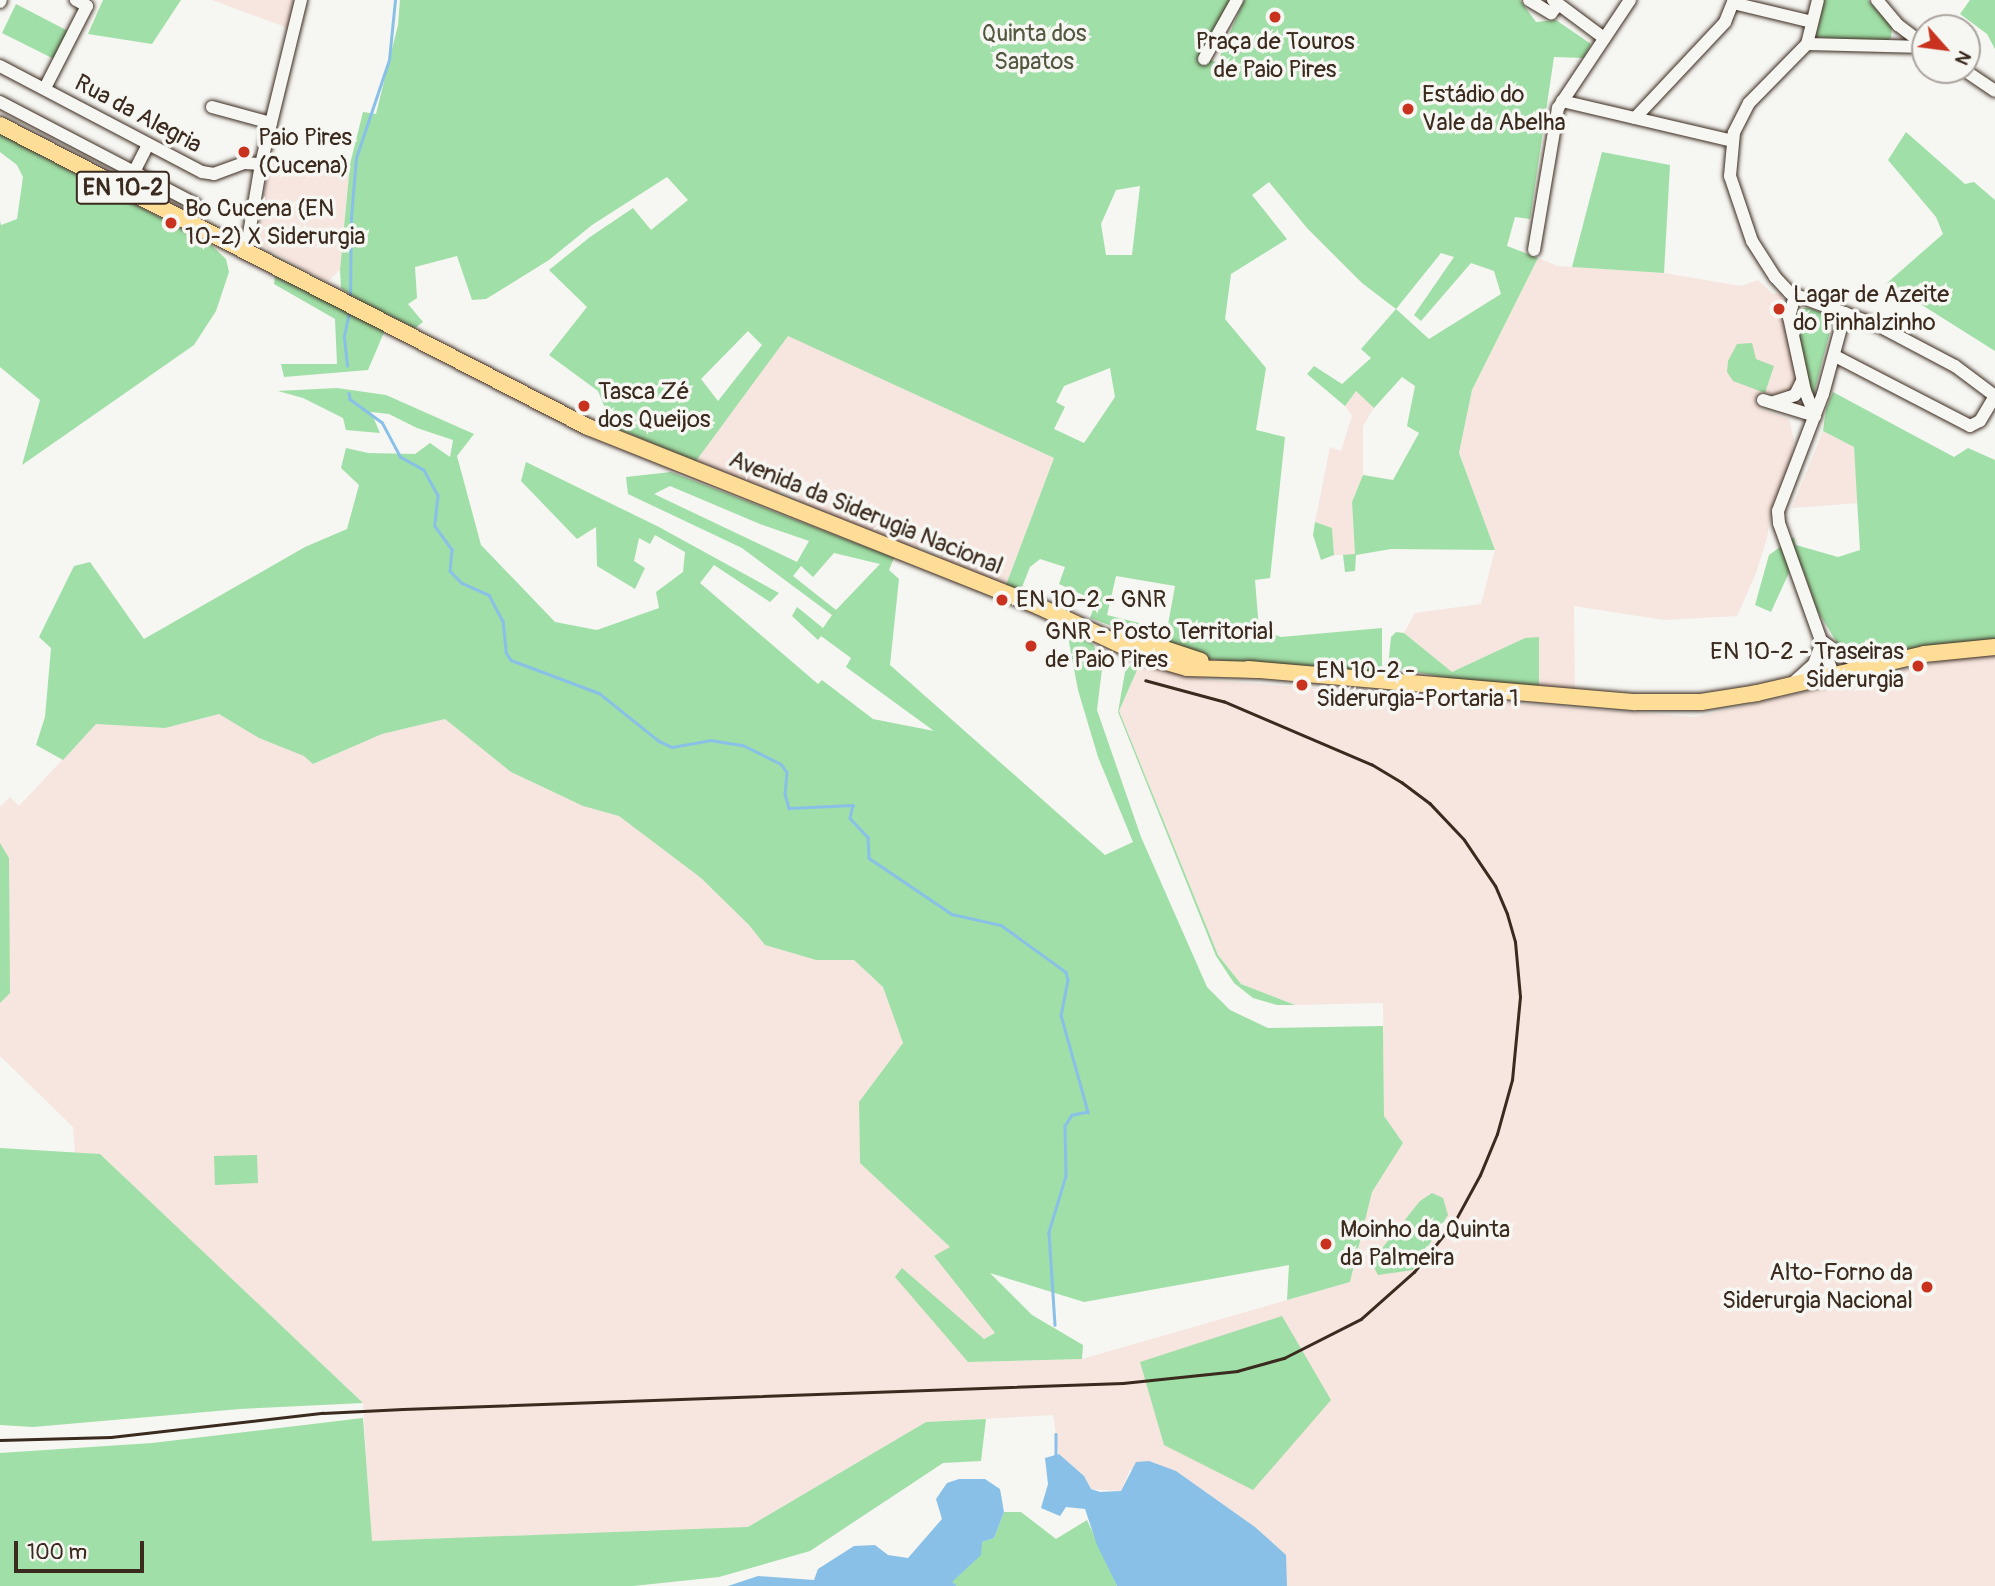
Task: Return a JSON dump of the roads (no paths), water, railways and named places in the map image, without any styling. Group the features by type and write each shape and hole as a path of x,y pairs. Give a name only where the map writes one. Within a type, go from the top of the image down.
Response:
{"main road":[{"name":"Avenida da Siderugia Nacional","path":"0,125 588,427 1038,606 1197,660 1258,670 1636,702 1701,702 1924,654 1995,648"}],"street":[{"path":"45,88 87,6 76,0"},
{"path":"246,251 261,164 301,0"},
{"path":"1204,59 1237,0"},
{"path":"1529,0 1551,13 1555,3 1604,38"},
{"path":"1534,250 1555,117 1562,101 1629,0"},
{"path":"1818,0 1807,44 1749,103 1741,114 1732,142 1730,176 1752,241 1774,277 1796,295 1879,326 1955,366 1995,396 1980,421 1970,426 1835,356"},
{"path":"1877,0 1898,25 1911,35"},
{"path":"1635,118 1725,22 1734,2 1812,22"},
{"path":"1890,49 1898,37 1898,25"},
{"path":"1807,44 1890,49 1911,47"},
{"name":"Rua da Alegria","path":"0,66 208,174 244,163 261,164"},
{"path":"1562,101 1732,142"},
{"path":"0,102 195,204"},
{"path":"212,107 271,122"},
{"path":"134,172 148,144"},
{"path":"1796,295 1789,317 1802,381 1815,416"},
{"path":"1833,674 1779,523 1778,511 1824,394 1845,313"},
{"path":"1802,381 1795,395 1768,402 1815,416"},
{"path":"1806,395 1824,394"},
{"path":"1822,642 1840,654 1867,665"},
{"path":"1791,684 1809,671 1822,642"}],"water":[{"path":"1059,1454 1084,1476 1091,1489 1100,1492 1121,1491 1136,1462 1149,1461 1176,1471 1255,1527 1286,1555 1287,1586 1117,1586 1097,1545 1085,1509 1066,1507 1060,1516 1041,1508 1048,1484 1045,1458"},
{"path":"959,1479 985,1479 1000,1489 1004,1512 994,1538 982,1542 981,1555 952,1582 957,1586 728,1586 758,1576 814,1580 818,1569 854,1546 875,1545 888,1555 908,1558 942,1519 936,1499 947,1483"}],"waterway":[{"path":"350,296 351,217 356,158 389,60 395,0"},
{"path":"347,366 344,336 349,312"},
{"path":"349,393 350,399 382,422 401,457 424,470 438,495 435,526 452,549 450,571 462,583 489,595 503,621 506,652 511,660 599,693 659,741 672,747 710,740 743,745 781,764 787,772 785,794 789,808 853,805 850,818 868,837 869,858 952,914 1001,925 1066,972 1068,980 1061,1015 1088,1112 1072,1115 1065,1126 1066,1176 1049,1232 1055,1325"},
{"path":"1056,1434 1056,1456"}],"railway":[{"path":"0,1440 111,1437 323,1413 1123,1383 1237,1371 1284,1358 1361,1319 1414,1272 1455,1221 1480,1175 1497,1134 1512,1080 1520,997 1515,942 1507,914 1495,886 1464,840 1430,804 1402,783 1372,765 1224,702 1146,681"}],"place":[{"name":"Praça de Touros de Paio Pires","path":"1275,17"},
{"name":"Estádio do Vale da Abelha","path":"1408,109"},
{"name":"Paio Pires (Cucena)","path":"244,152"},
{"name":"Bº Cucena (EN 10-2) X Siderurgia","path":"171,223"},
{"name":"Lagar de Azeite do Pinhalzinho","path":"1779,309"},
{"name":"Tasca Zé dos Queijos","path":"584,406"},
{"name":"EN 10-2 - GNR","path":"1002,600"},
{"name":"GNR - Posto Territorial de Paio Pires","path":"1031,646"},
{"name":"EN 10-2 - Traseiras Siderurgia","path":"1918,666"},
{"name":"EN 10-2 - Siderurgia-Portaria 1","path":"1302,685"},
{"name":"Moinho da Quinta da Palmeira","path":"1326,1244"},
{"name":"Alto-Forno da Siderurgia Nacional","path":"1927,1287"}],"park label":[{"name":"Quinta dos Sapatos","path":"1034,48"}]}
